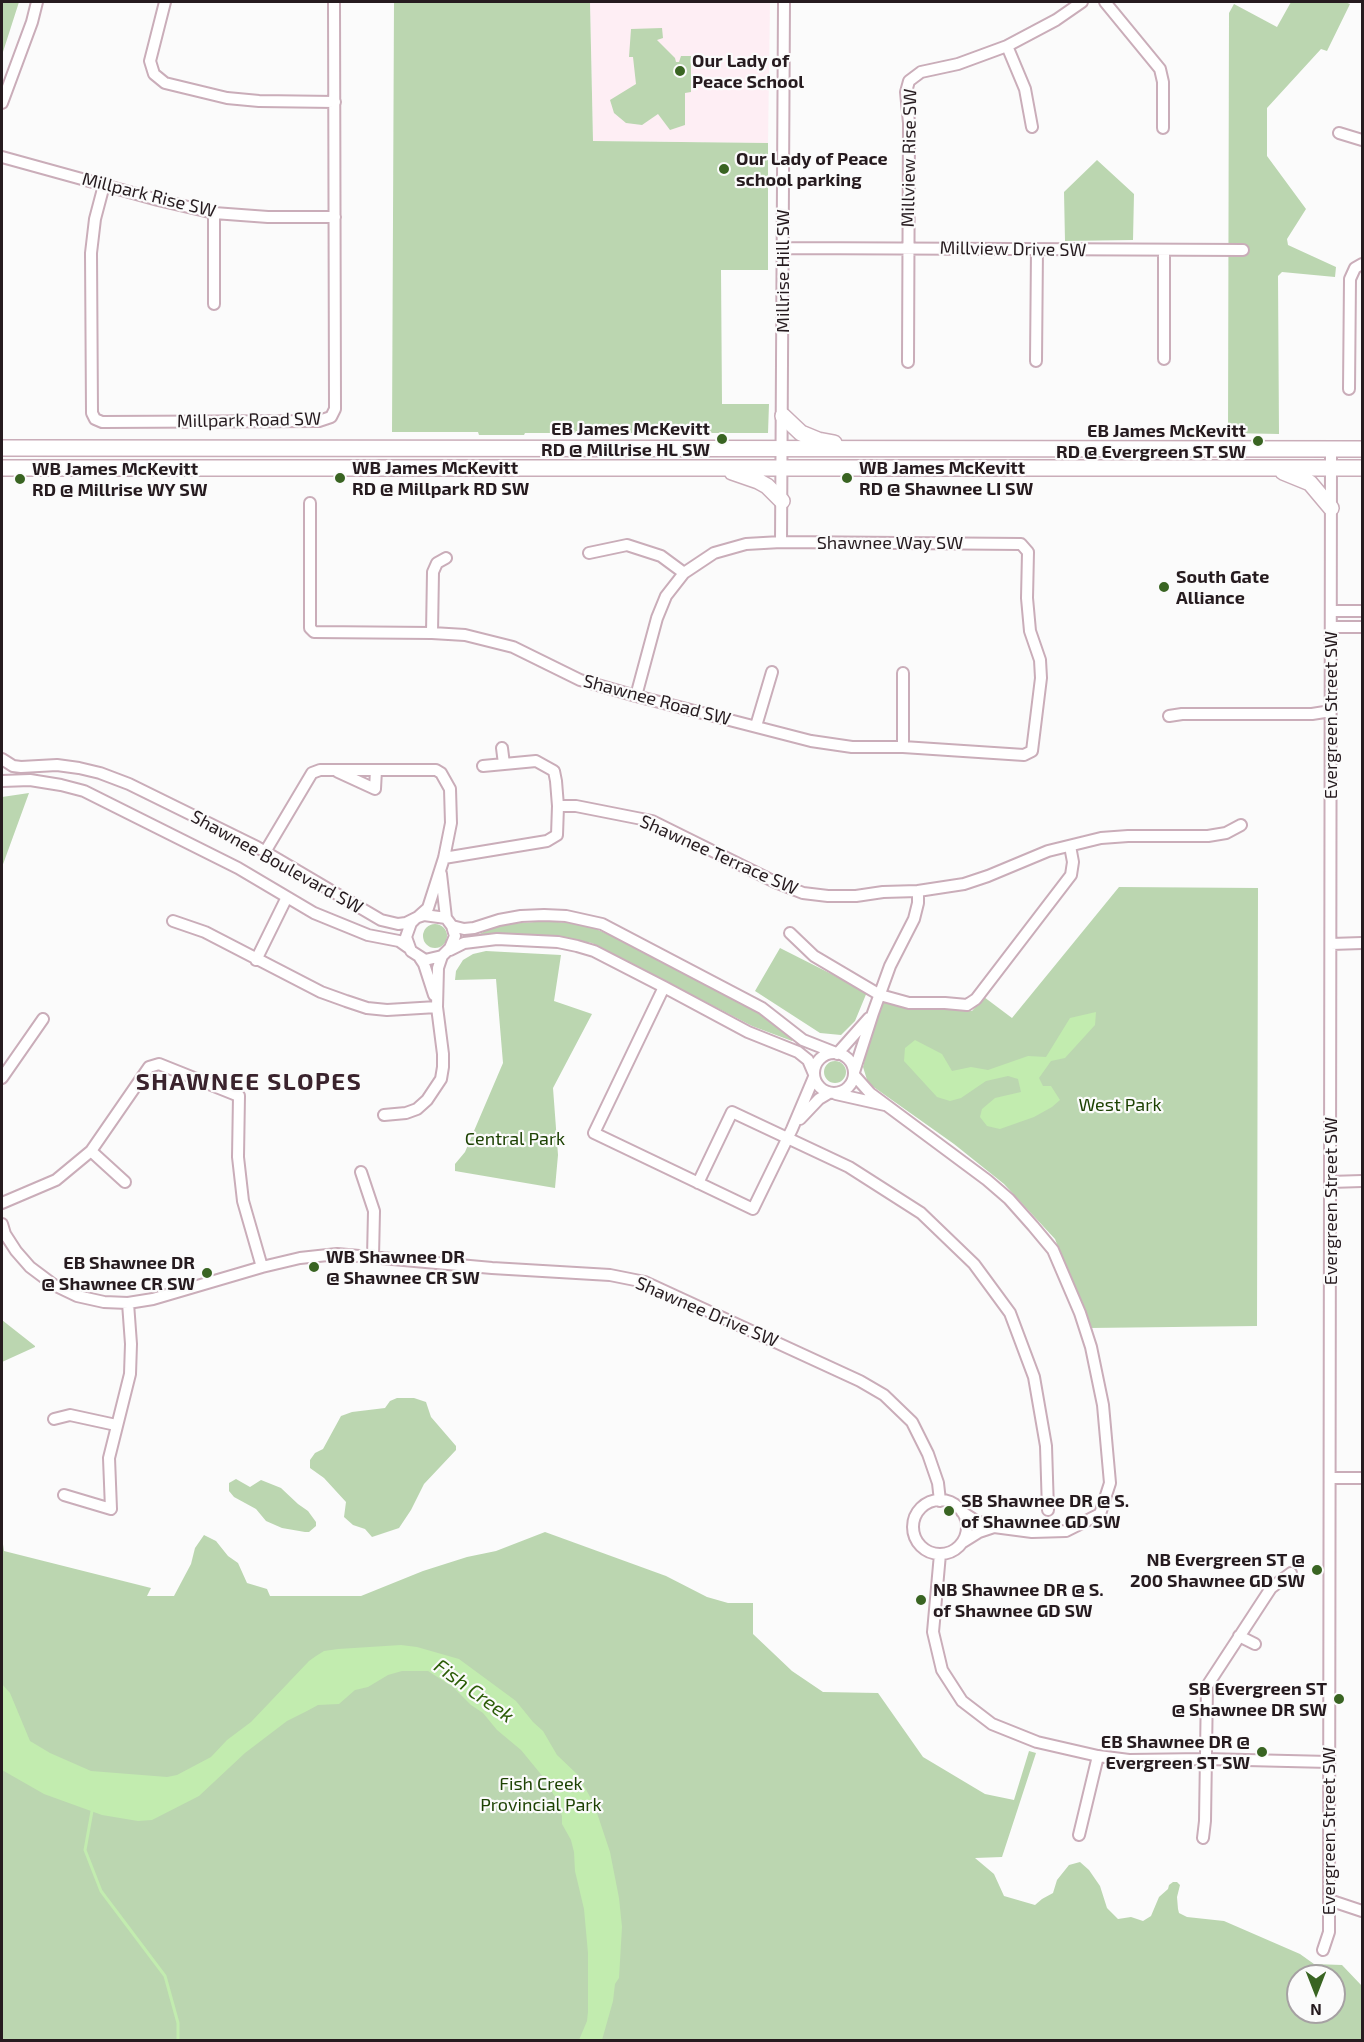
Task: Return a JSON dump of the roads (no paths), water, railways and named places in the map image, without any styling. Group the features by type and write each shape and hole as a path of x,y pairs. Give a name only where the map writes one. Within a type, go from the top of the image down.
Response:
{"main road":[{"path":"783,416 801,434 818,440 867,449"},
{"path":"2,438 28,447"},
{"path":"2,448 1331,451 1362,449"},
{"path":"2,468 1362,468"},
{"path":"721,468 758,481 767,486 782,501"},
{"path":"1269,468 1297,476 1311,483 1331,508"}],"street":[{"path":"2,104 37,2"},
{"path":"165,2 150,61 154,74 165,83 227,98 335,102"},
{"name":"Millpark Road SW","path":"104,185 95,219 91,253 92,413 98,421 319,421 331,417 335,409 334,2"},
{"name":"Millrise Hill SW","path":"782,542 784,2"},
{"name":"Millview Rise SW","path":"908,248 909,123 906,92 909,81 921,72 958,64 1007,46 1048,25 1082,2"},
{"path":"1104,2 1160,69 1163,82 1163,128"},
{"path":"1007,46 1025,89 1032,127"},
{"path":"1339,134 1362,140"},
{"name":"Millpark Rise SW","path":"2,157 214,213 268,217 335,217"},
{"path":"214,213 214,304"},
{"name":"Millview Drive SW","path":"783,248 1243,250"},
{"path":"908,248 908,362"},
{"path":"1036,362 1037,249"},
{"path":"1164,250 1164,359"},
{"path":"1349,388 1350,279 1359,266"},
{"name":"Evergreen Street SW","path":"1323,1950 1329,1932 1331,451"},
{"name":"Shawnee Road SW","path":"310,503 311,630 314,632 465,635 513,646 580,680 811,741 852,747 903,747 1024,755 1028,753"},
{"name":"Shawnee Way SW","path":"636,696 657,618 666,596 684,573 714,553 746,544 782,542 1021,544 1028,552 1027,598 1030,631 1040,660 1041,678 1032,751 1028,753"},
{"path":"589,553 627,545 661,556 684,573"},
{"path":"432,633 433,573 437,563 446,558"},
{"path":"1331,611 1362,611"},
{"path":"1331,627 1362,627"},
{"path":"756,726 772,672"},
{"path":"903,673 903,747"},
{"path":"1169,716 1182,714 1312,714 1331,711"},
{"path":"502,748 504,764"},
{"name":"Shawnee Boulevard SW","path":"2,759 13,766 57,765 100,773 129,784 265,852 381,920 398,924 417,918"},
{"path":"442,863 547,841 557,835 558,806 554,771 536,761 483,766"},
{"path":"265,852 312,773 320,770 435,770 441,773 450,789 451,823 428,908 407,930 406,937 426,971 437,1007"},
{"path":"333,770 375,789 376,770"},
{"name":"Shawnee Boulevard SW","path":"2,781 30,780 84,791 238,867 314,913 368,935 399,941 415,954"},
{"name":"Shawnee Terrace SW","path":"558,806 576,806 652,820 775,882 802,893 828,896 918,891 964,884 1048,851 1101,838 1220,835 1240,825"},
{"path":"790,933 814,956 880,995 909,1003 945,1003 962,1006 970,1004 1071,875 1073,862 1070,846"},
{"path":"384,1115 406,1113 417,1108 427,1100 441,1079 443,1053 437,1007 438,968 455,936 442,898 442,863"},
{"path":"790,1133 816,1103 832,1093 849,1088 891,966 915,919 918,891"},
{"path":"256,960 287,897"},
{"path":"417,918 431,914 464,929 510,918 544,915 566,916 602,924 762,1008 803,1040 837,1053 851,1062 854,1073 870,1093 1002,1193 1053,1250 1080,1313 1091,1347 1104,1406 1110,1483 1100,1514 1066,1531 1032,1532 994,1527 976,1521 945,1500 928,1503 921,1509 914,1524 917,1541 923,1548 940,1554 956,1549 979,1532 994,1527"},
{"path":"173,921 204,932 321,992 367,1008 387,1010 437,1007"},
{"path":"415,954 431,960 455,946 479,940 497,939 558,942 594,951 748,1032 798,1052 808,1060 819,1087 832,1093 887,1106"},
{"path":"1331,944 1362,943"},
{"path":"664,987 594,1133 753,1209 790,1133 814,1075 814,1068 820,1059 830,1053 837,1053 873,1013"},
{"path":"2,1078 43,1019"},
{"path":"2,1203 56,1180 91,1151 149,1067 159,1064 239,1096 238,1157 243,1201 262,1267"},
{"path":"698,1183 732,1112 790,1133 921,1213 974,1264 1010,1313 1034,1377 1046,1446 1048,1510"},
{"path":"91,1151 126,1182"},
{"path":"361,1172 374,1211 373,1257"},
{"path":"1330,1182 1362,1181"},
{"name":"Shawnee Drive SW","path":"2,1224 5,1234 16,1251 30,1267 54,1285 77,1296 104,1302 128,1303 153,1299 262,1267 300,1258 337,1254 492,1268 610,1275 645,1282 860,1381 884,1395 912,1422 937,1476 940,1501"},
{"path":"64,1495 111,1509 110,1458 116,1425 130,1374 131,1344 128,1303"},
{"path":"54,1419 70,1415 116,1425"},
{"path":"1330,1478 1362,1478"},
{"path":"962,1512 968,1526 963,1542"},
{"path":"940,1554 933,1632 942,1670 962,1701 992,1724 1028,1739 1098,1756 1129,1760 1329,1762"},
{"path":"1203,1838 1207,1686 1271,1588 1291,1573"},
{"path":"1239,1636 1255,1644"},
{"path":"1079,1835 1098,1756"},
{"path":"1329,1900 1362,1911"}],"water":[{"path":"1096,1012 1095,1025 1065,1058 1051,1061 1039,1078 1043,1086 1051,1086 1060,1100 1034,1117 1000,1129 987,1126 980,1117 982,1109 995,1098 1021,1092 1018,1079 1008,1076 986,1081 961,1098 950,1101 937,1097 904,1061 905,1048 915,1040 942,1054 952,1071 971,1067 988,1070 1028,1056 1046,1057 1070,1018"},
{"name":"Fish Creek","path":"401,1645 417,1647 459,1659 516,1701 543,1731 557,1755 578,1775 594,1804 610,1852 622,1927 619,1978 615,1984 613,2001 602,2040 579,2040 587,2021 588,2012 588,1953 584,1909 575,1871 571,1840 562,1824 562,1816 555,1797 544,1778 521,1750 453,1687 428,1671 402,1671 388,1675 368,1687 355,1690 339,1704 318,1705 287,1721 245,1753 199,1796 152,1820 138,1821 102,1815 44,1794 2,1770 2,1684 10,1693 30,1741 50,1753 91,1771 167,1777 177,1775 211,1757 227,1740 251,1722 309,1661 324,1651"}],"waterway":[{"path":"92,1811 85,1850 101,1891 165,1976 178,2023 178,2040"}],"place":[{"name":"Our Lady of Peace School","path":"680,71"},
{"name":"Our Lady of Peace school parking","path":"724,169"},
{"name":"EB James McKevitt RD @ Millrise HL SW","path":"722,439"},
{"name":"EB James McKevitt RD @ Evergreen ST SW","path":"1258,441"},
{"name":"WB James McKevitt RD @ Millpark RD SW","path":"340,478"},
{"name":"WB James McKevitt RD @ Shawnee LI SW","path":"847,478"},
{"name":"WB James McKevitt RD @ Millrise WY SW","path":"20,479"},
{"name":"South Gate Alliance","path":"1164,587"},
{"name":"WB Shawnee DR @ Shawnee CR SW","path":"314,1267"},
{"name":"EB Shawnee DR @ Shawnee CR SW","path":"207,1273"},
{"name":"SB Shawnee DR @ S. of Shawnee GD SW","path":"949,1511"},
{"name":"NB Evergreen ST @ 200 Shawnee GD SW","path":"1317,1570"},
{"name":"NB Shawnee DR @ S. of Shawnee GD SW","path":"921,1600"},
{"name":"SB Evergreen ST @ Shawnee DR SW","path":"1339,1699"},
{"name":"EB Shawnee DR @ Evergreen ST SW","path":"1262,1752"}],"district":[{"name":"SHAWNEE SLOPES","path":"249,1082"}],"park label":[{"name":"West Park","path":"1120,1105"},
{"name":"Central Park","path":"515,1139"},
{"name":"Fish Creek Provincial Park","path":"541,1794"}]}
